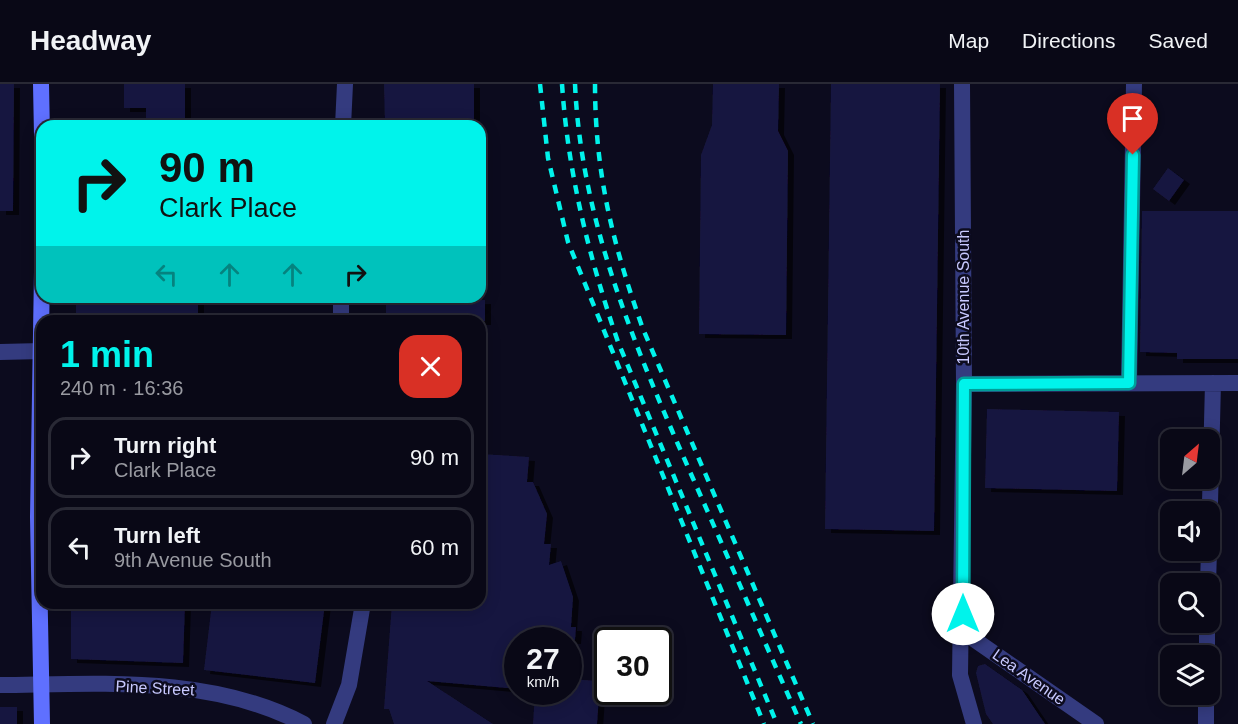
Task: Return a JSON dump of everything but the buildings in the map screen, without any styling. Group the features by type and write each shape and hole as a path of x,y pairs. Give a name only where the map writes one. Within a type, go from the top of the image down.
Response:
{"main road":[{"path":"41,84 42,120"},
{"path":"40,609 42,724"}],"street":[{"path":"343,120 345,84"},
{"name":"10th Avenue South","path":"962,84 964,384 960,675 974,724"},
{"path":"1129,383 1134,84"},
{"path":"0,352 36,351"},
{"path":"1210,501 1213,383"},
{"path":"964,384 1238,383"},
{"path":"334,724 349,685 362,609"},
{"name":"Lea Avenue","path":"962,631 1096,724"},
{"name":"Pine Street","path":"0,685 188,687 242,698 304,724"},
{"path":"1206,705 1206,724"}],"railway":[{"path":"540,84 548,158 568,242 764,724"},
{"path":"562,84 569,150 581,215 618,342 777,724"},
{"path":"575,84 579,135 588,186 615,284 670,427 801,724"},
{"path":"595,84 602,179 615,238 632,298 643,329 813,724"}],"route":[{"path":"963,614 964,384 1129,383 1133,155"}]}
